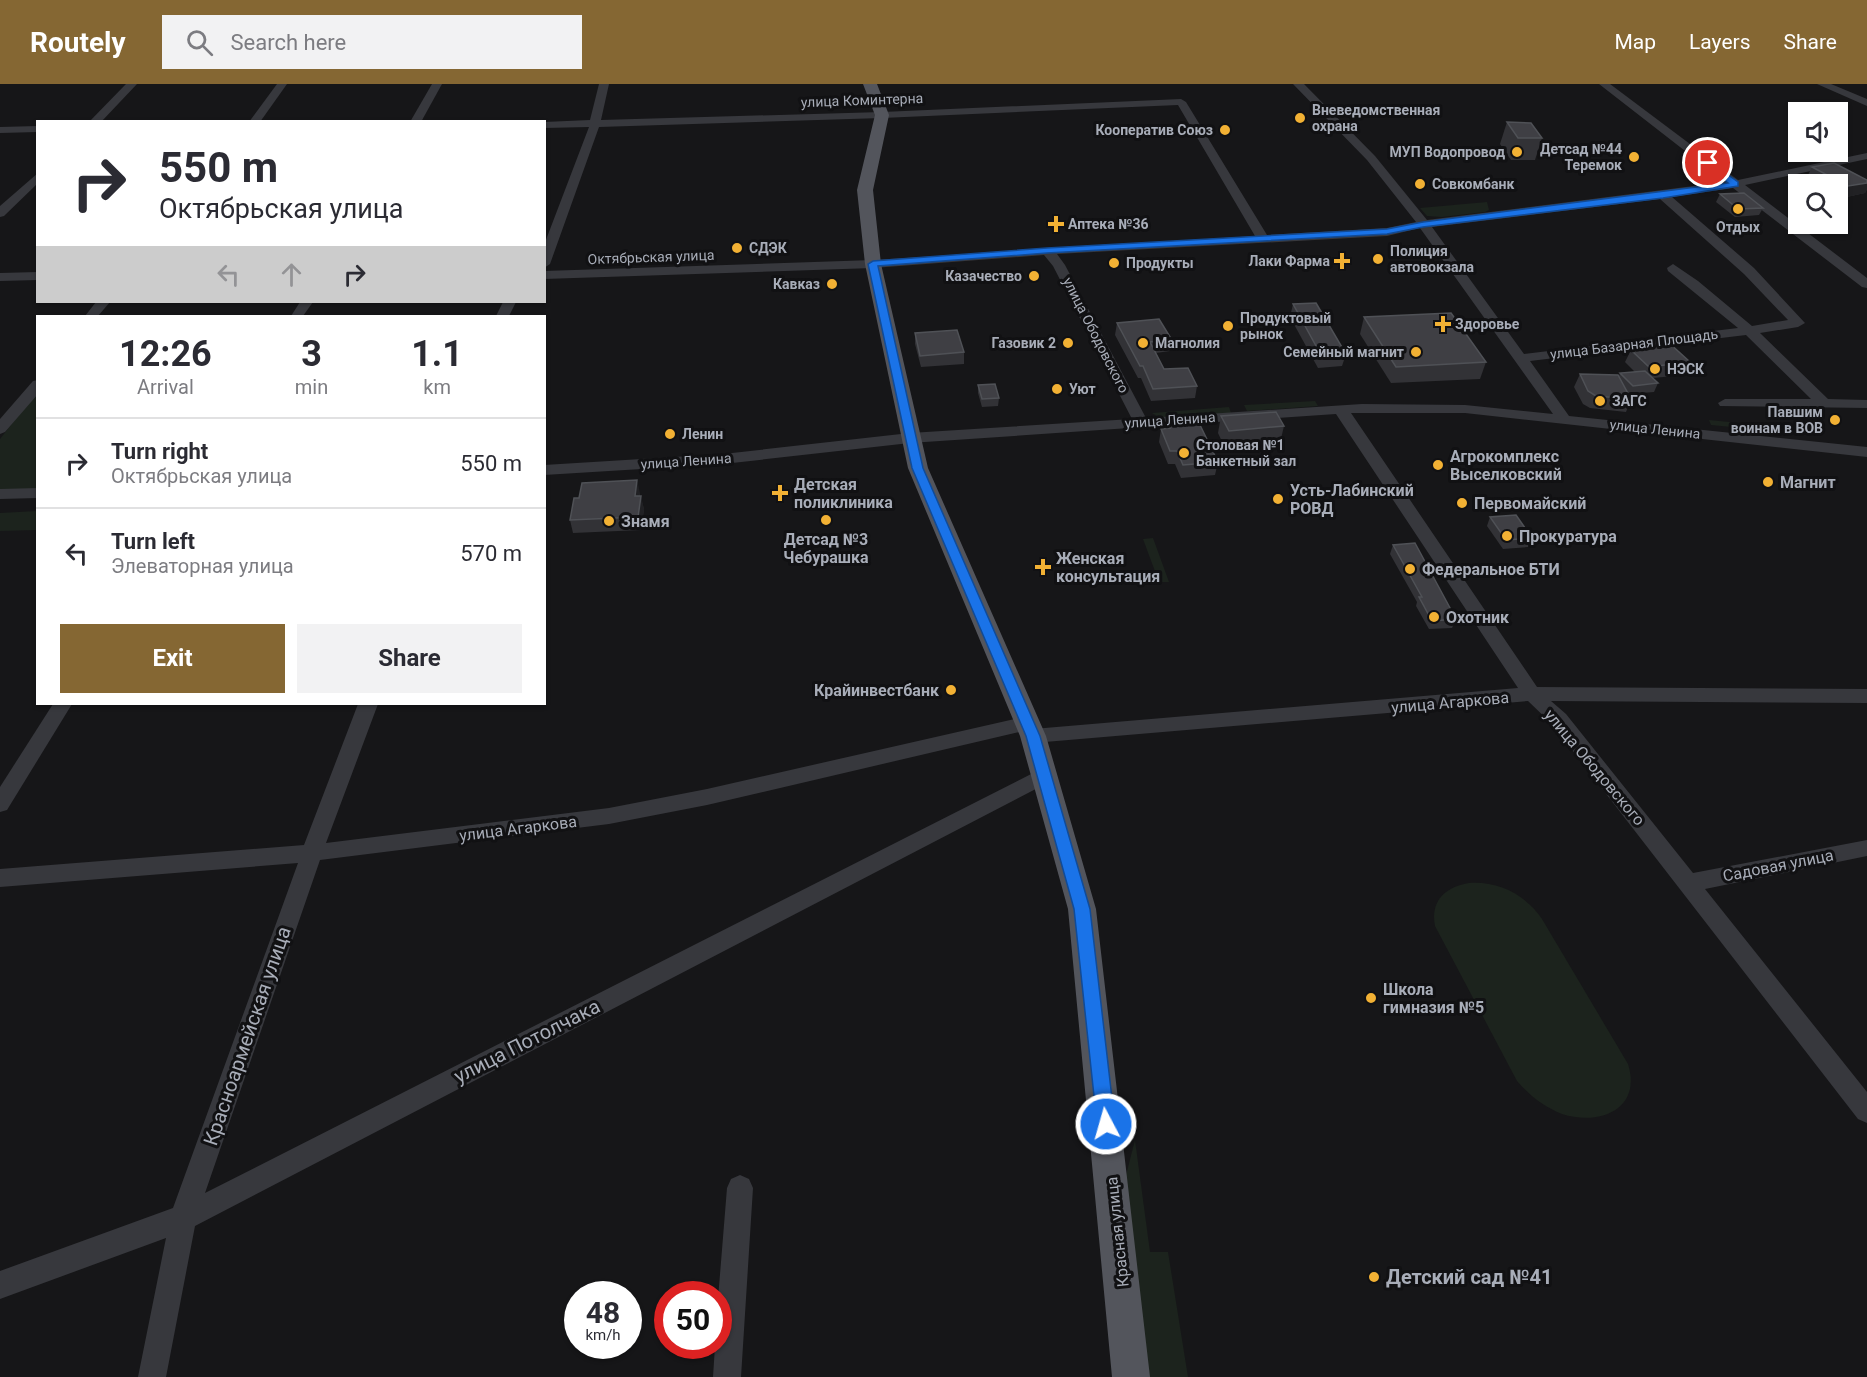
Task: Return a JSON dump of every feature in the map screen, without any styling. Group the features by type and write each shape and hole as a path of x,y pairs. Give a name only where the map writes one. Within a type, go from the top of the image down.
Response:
{"main road":[{"path":"870,84 882,115"},
{"name":"Красная улица","path":"882,115 865,190 873,264 910,438 918,468 1031,730 1046,775 1082,909 1101,1071 1131,1377"}],"street":[{"path":"96,120 132,84"},
{"path":"255,120 282,84"},
{"path":"416,120 437,84"},
{"path":"546,259 595,124 604,84"},
{"path":"1298,84 1371,158 1423,224 1564,419"},
{"path":"1604,84 1867,284"},
{"path":"1822,84 1867,103"},
{"name":"улица Коминтерна","path":"546,125 882,115 1181,102 1263,238"},
{"path":"0,130 36,129"},
{"name":"Октябрьская улица","path":"546,275 873,264 1047,251 1387,232 1423,224 1663,195 1863,160"},
{"path":"0,213 36,178"},
{"name":"улица Базарная Площадь","path":"1522,358 1665,342 1798,323 1749,271 1663,195"},
{"name":"улица Ободовского","path":"1047,251 1059,265 1141,422"},
{"name":"улица Базарная Площадь","path":"1673,268 1709,295 1791,368 1825,405"},
{"path":"0,277 36,276"},
{"path":"92,315 102,303"},
{"path":"0,429 36,386"},
{"path":"1725,403 1867,404"},
{"name":"улица Ленина","path":"546,470 723,459 910,438 1341,410 1465,409 1867,452"},
{"name":"улица Ободовского","path":"1341,410 1532,694 1559,719 1867,1111"},
{"path":"0,494 36,492"},
{"name":"улица Агаркова","path":"0,878 312,853 609,816 1031,730 1532,694 1867,696"},
{"path":"0,804 61,705"},
{"name":"Красноармейская улица","path":"152,1377 183,1218 312,853 368,705"},
{"name":"улица Потолчака","path":"0,1285 183,1218 1046,775"},
{"name":"Садовая улица","path":"1689,883 1867,848"},
{"path":"727,1377 740,1188"}],"shaded area":[{"path":"1487,202 1489,210 1485,212 1442,217 1427,216 1420,208"},
{"path":"36,393 36,489 0,491 0,439"},
{"path":"1315,401 1318,406 1247,411 1244,405"},
{"path":"1229,407 1231,413 1160,418 1152,413"},
{"path":"1709,420 1801,429 1804,434 1711,425"},
{"path":"36,511 36,530 0,531 0,513"},
{"path":"1153,538 1169,582 1159,582 1143,539"},
{"path":"1469,883 1490,884 1510,891 1528,903 1542,919 1628,1064 1631,1080 1629,1092 1623,1103 1614,1110 1590,1118 1562,1114 1549,1108 1527,1092 1517,1081 1435,926 1437,902 1446,892"},
{"path":"1135,1140 1150,1252 1168,1252 1188,1377 1147,1377 1125,1179"}],"building":[{"path":"1507,122 1531,123 1542,138 1518,138"},
{"path":"1834,163 1867,180 1867,183 1848,186 1848,174 1825,174 1812,167"},
{"path":"1744,193 1763,208 1738,209 1720,194"},
{"path":"1316,303 1346,354 1321,355 1293,304"},
{"path":"1451,313 1486,362 1396,367 1364,317"},
{"path":"1159,319 1172,340 1150,342 1164,369 1188,368 1197,386 1153,389 1143,366 1140,366 1117,323"},
{"path":"957,330 964,352 920,356 915,333"},
{"path":"1668,342 1690,362 1649,367 1631,350 1655,347 1651,344"},
{"path":"1645,371 1658,383 1633,386 1620,373"},
{"path":"1580,374 1618,375 1631,399 1596,396 1588,391"},
{"path":"995,384 999,398 982,399 978,385"},
{"path":"1276,412 1284,426 1229,431 1221,416"},
{"path":"1200,425 1218,462 1183,465 1177,451 1170,451 1161,429 1170,428 1169,426"},
{"path":"637,480 635,496 641,496 638,517 570,520 574,498 579,498 582,483"},
{"path":"1516,515 1532,538 1506,540 1490,517"},
{"path":"1415,543 1456,619 1432,621 1419,597 1422,597 1393,545"}],"place":[{"name":"Вневедомственная охрана","path":"1300,118"},
{"name":"Кооператив Союз","path":"1225,130"},
{"name":"МУП Водопровод","path":"1517,152"},
{"name":"Детсад №44 Теремок","path":"1634,157"},
{"name":"Совкомбанк","path":"1420,184"},
{"name":"Отдых","path":"1738,209"},
{"name":"Аптека №36","path":"1056,224"},
{"name":"СДЭК","path":"737,248"},
{"name":"Полиция автовокзала","path":"1378,259"},
{"name":"Лаки Фарма","path":"1342,261"},
{"name":"Продукты","path":"1114,263"},
{"name":"Казачество","path":"1034,276"},
{"name":"Кавказ","path":"832,284"},
{"name":"Здоровье","path":"1443,324"},
{"name":"Продуктовый рынок","path":"1228,326"},
{"name":"Газовик 2","path":"1068,343"},
{"name":"Магнолия","path":"1143,343"},
{"name":"Семейный магнит","path":"1416,352"},
{"name":"НЭСК","path":"1655,369"},
{"name":"Уют","path":"1057,389"},
{"name":"ЗАГС","path":"1600,401"},
{"name":"Павшим воинам в ВОВ","path":"1835,420"},
{"name":"Ленин","path":"670,434"},
{"name":"Столовая №1 Банкетный зал","path":"1184,453"},
{"name":"Агрокомплекс Выселковский","path":"1438,465"},
{"name":"Магнит","path":"1768,482"},
{"name":"Детская поликлиника","path":"780,493"},
{"name":"Усть-Лабинский РОВД","path":"1278,499"},
{"name":"Первомайский","path":"1462,503"},
{"name":"Детсад №3 Чебурашка","path":"826,520"},
{"name":"Знамя","path":"609,521"},
{"name":"Прокуратура","path":"1507,536"},
{"name":"Женская консультация","path":"1043,567"},
{"name":"Федеральное БТИ","path":"1410,569"},
{"name":"Охотник","path":"1434,617"},
{"name":"Крайинвестбанк","path":"951,690"},
{"name":"Школа гимназия №5","path":"1371,998"},
{"name":"Детский сад №41","path":"1374,1277"}],"route":[{"path":"1106,1124 1082,909 1046,775 1033,736 918,468 873,264 1047,251 1387,232 1423,224 1735,184 1708,163"}]}
